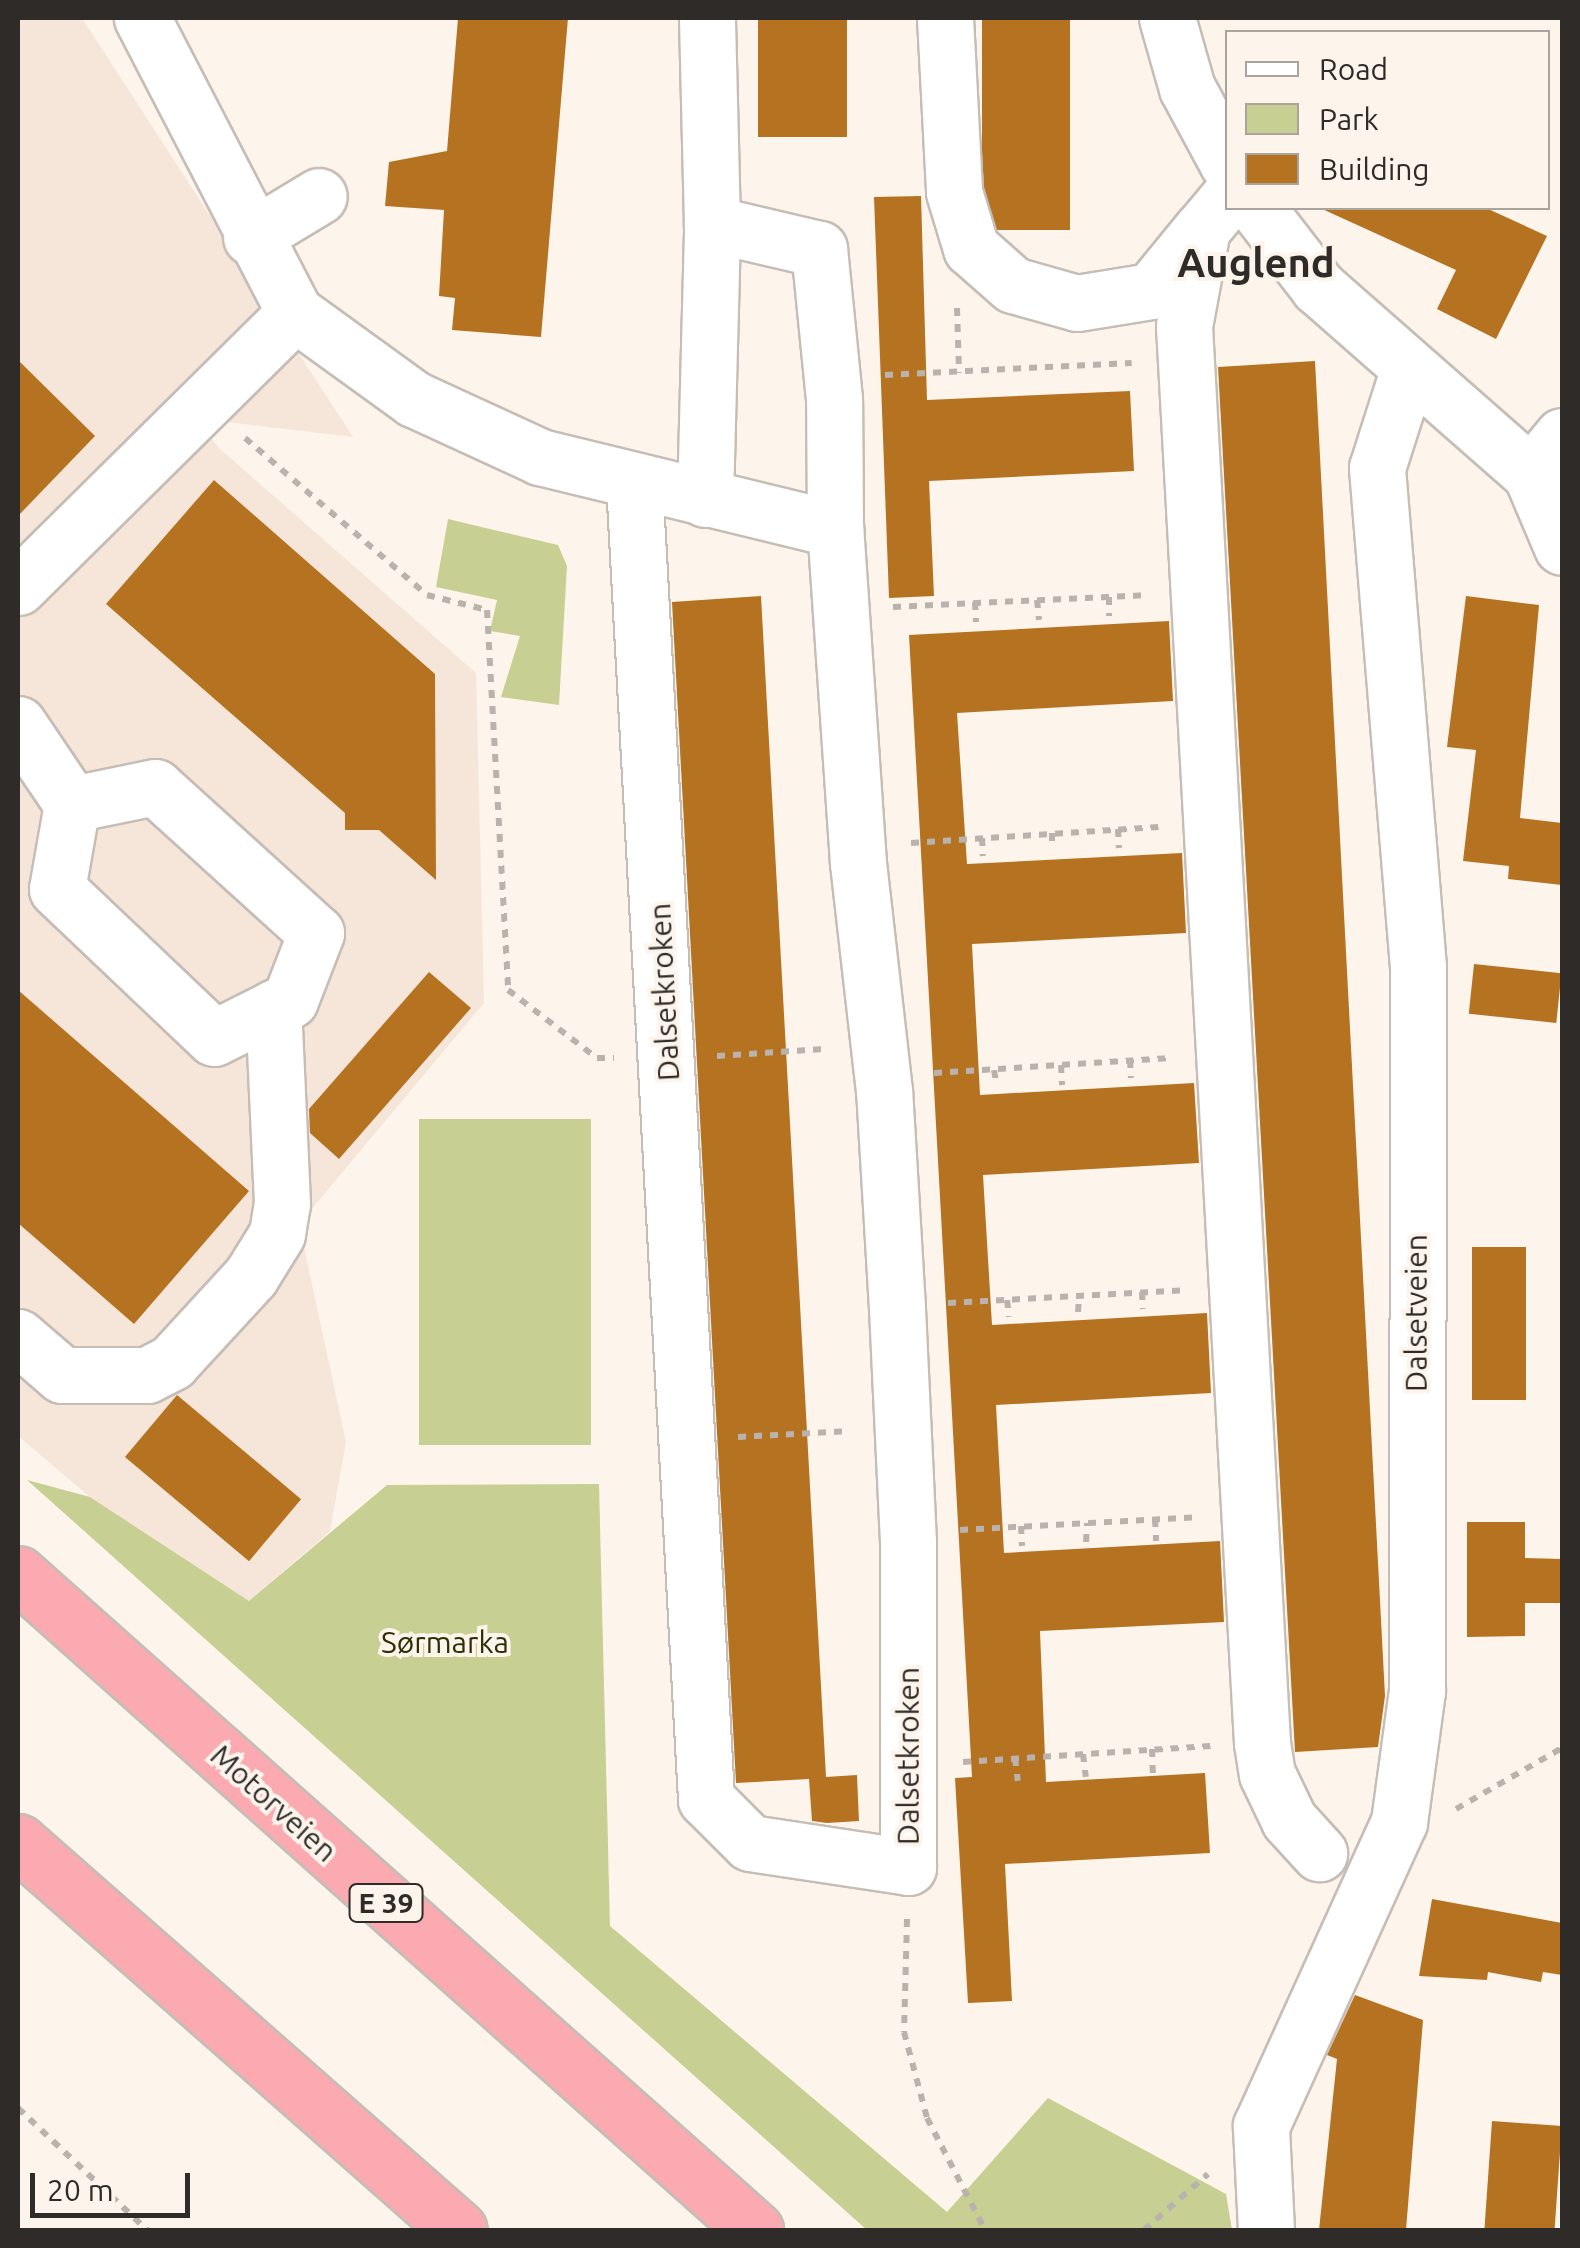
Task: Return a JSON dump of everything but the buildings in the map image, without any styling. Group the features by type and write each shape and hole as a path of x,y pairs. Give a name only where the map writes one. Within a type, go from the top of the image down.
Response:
{"highway":[{"name":"Motorveien","path":"18,1574 754,2230"},
{"path":"18,1842 459,2230"}],"street":[{"path":"142,18 251,237 295,314 414,399 540,457 835,529"},
{"path":"705,499 712,224 707,18"},
{"path":"945,18 954,192 972,248 1012,286 1076,303 1151,290 1215,214"},
{"path":"1167,18 1187,88 1225,158"},
{"path":"251,237 319,196"},
{"path":"1259,210 1318,287 1408,371 1546,455 1562,547"},
{"path":"1215,214 1184,326 1254,1514 1262,1743 1267,1774 1289,1820 1320,1853"},
{"name":"Dalsetkroken","path":"634,482 669,1059 706,1799 750,1843 908,1866 908,1542 897,1308 835,529 834,399 819,249 712,224"},
{"path":"18,587 201,402 295,314"},
{"name":"Dalsetveien","path":"1266,2230 1262,2126 1399,1822 1417,1691 1418,967 1377,468 1408,371"},
{"path":"18,724 72,804 57,889 214,1038 290,1000 316,933 155,787 72,804"},
{"path":"18,1337 62,1375 146,1375 172,1362 251,1276 276,1234 282,1203 273,1008"}],"path":[{"path":"873,376 1188,360"},
{"path":"201,402 427,595 486,610 508,990 597,1058 669,1059"},
{"path":"894,606 1201,592"},
{"path":"1109,597 1109,616"},
{"path":"1037,600 1039,620"},
{"path":"975,602 976,622"},
{"path":"914,842 1214,823"},
{"path":"1118,829 1119,848"},
{"path":"1052,833 1052,847"},
{"path":"982,838 984,856"},
{"path":"920,1074 1227,1054"},
{"path":"1130,1060 1131,1078"},
{"path":"1061,1065 1062,1085"},
{"path":"994,1070 996,1080"},
{"path":"943,1304 1238,1286"},
{"path":"1142,1292 1144,1309"},
{"path":"1078,1312 1079,1296"},
{"path":"1007,1300 1008,1317"},
{"path":"940,1531 1254,1514"},
{"path":"1156,1519 1156,1540"},
{"path":"1086,1523 1086,1542"},
{"path":"1020,1526 1022,1546"},
{"path":"948,1763 1262,1743"},
{"path":"1399,1822 1427,1825 1562,1748"},
{"path":"1152,1750 1152,1773"},
{"path":"1083,1754 1086,1777"},
{"path":"1015,1758 1018,1781"},
{"path":"908,1866 904,2032 928,2118 985,2230"},
{"path":"18,2108 147,2230"},
{"path":"1144,2230 1262,2126"}],"shaded area":[{"path":"18,18 82,18 353,437 194,418 220,449 476,673 484,1003 299,1224 346,1442 330,1531 249,1601 90,1497 18,1436"}],"green space":[{"path":"448,519 558,545 567,566 559,705 501,697 520,636 490,631 497,600 436,587"},
{"path":"419,1119 591,1119 591,1445 419,1445"},
{"name":"Sørmarka","path":"27,1480 90,1497 249,1601 387,1485 599,1484 610,1926 947,2212 1048,2098 1226,2194 1232,2230 867,2230"}],"district":[{"name":"Auglend","path":"1256,263"}]}
